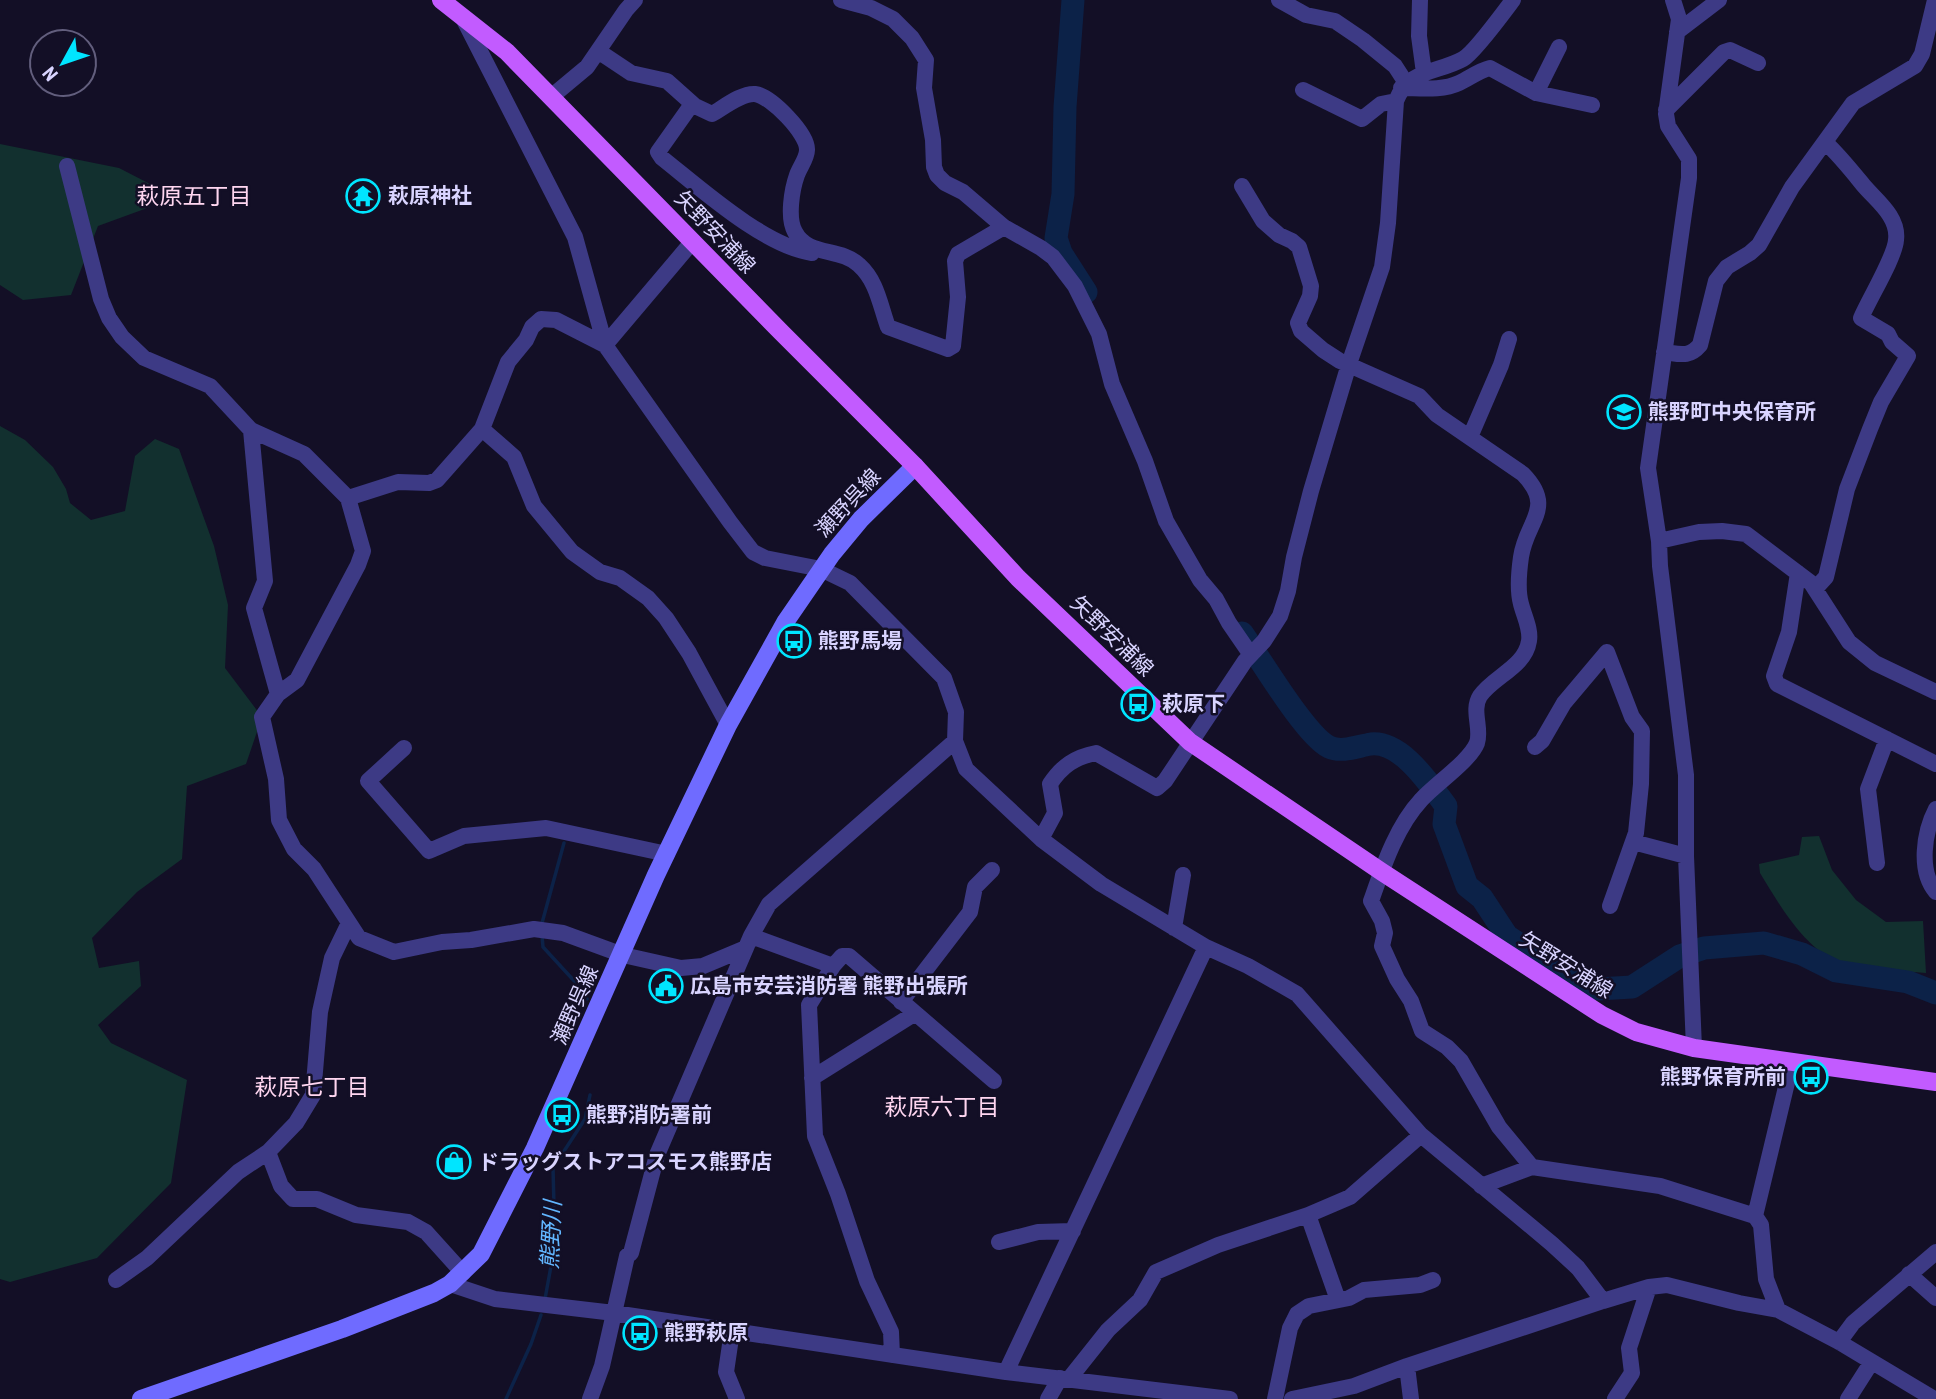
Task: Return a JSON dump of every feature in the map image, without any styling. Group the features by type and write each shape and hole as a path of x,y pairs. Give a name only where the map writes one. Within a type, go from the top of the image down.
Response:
{"main road":[{"name":"矢野安浦線","path":"442,0 507,52 915,466 1018,578 1190,742 1382,873 1602,1015 1636,1032 1694,1048 1936,1082"},
{"name":"瀬野呉線","path":"141,1399 342,1329 434,1293 457,1279 481,1254 535,1148 667,853 728,725 786,621 821,569 861,519 915,466"}],"street":[{"path":"551,97 587,67 635,0"},
{"path":"841,0 873,4 912,38 926,60 924,88 937,175 945,183 963,192 1004,227 1053,257 1083,299 1099,334 1112,384 1145,461 1166,521 1200,580 1251,655"},
{"path":"1041,839 1055,813 1050,784 1057,773 1079,757 1096,753 1157,788 1165,781 1280,616 1305,512 1349,364 1374,294 1386,244 1401,90 1395,66 1335,21 1306,15 1279,0"},
{"path":"1420,0 1419,36 1424,73"},
{"path":"1674,0 1679,19 1666,110 1668,126 1689,159 1689,178 1648,468 1686,775 1686,856 1694,1048"},
{"path":"1677,32 1719,0"},
{"path":"1664,352 1686,355 1700,345 1716,281 1727,267 1759,245 1792,187 1853,103 1915,66 1922,54 1935,0"},
{"path":"1303,90 1362,119 1424,73 1465,58 1509,2"},
{"path":"462,16 575,237 605,345 753,552 765,558 821,569 850,583 944,678 956,712 955,741 966,769 1041,839 1101,884 1206,947 1248,966 1297,994 1421,1135 1578,1268 1603,1301"},
{"path":"1536,93 1559,47"},
{"path":"1666,110 1724,52 1730,50 1758,63"},
{"path":"598,51 631,73 667,81 692,104 712,114 754,94 766,99 785,114 805,141 808,152 797,175 793,193 794,232 805,245 843,254 859,264 873,281 888,327 948,349 955,340 958,297 955,261 958,254 1004,227"},
{"path":"1401,90 1443,88 1458,84 1479,71 1490,68 1536,93 1592,105"},
{"path":"692,104 658,152 662,158 739,218 804,252 813,253 817,250"},
{"path":"1815,589 1826,577 1847,489 1870,429 1881,402 1908,356 1892,342 1888,334 1861,318 1893,252 1897,238 1893,222 1882,203 1866,189 1843,159 1825,142"},
{"path":"67,166 101,299 109,318 122,337 144,358 210,387 251,430 304,454 348,498 363,551 297,680 278,694 262,717 276,779 279,820 294,849 314,869 359,938 394,952 534,929 563,933 623,954 681,968 703,966 748,942 833,966"},
{"path":"1242,186 1263,221 1299,247 1311,286 1310,296 1298,323 1301,331 1340,361 1419,396 1437,415 1523,474 1539,500 1539,509 1521,555 1520,602 1529,642 1520,660 1480,697 1476,708 1478,742 1419,802 1398,836 1371,901 1382,920 1385,933 1382,946 1397,979 1411,1001 1422,1031 1447,1047 1461,1061 1499,1127 1532,1167"},
{"path":"605,345 693,241"},
{"path":"348,498 398,482 429,484 437,480 482,429 508,362 526,340 532,327 541,319 556,320 605,345"},
{"path":"1470,436 1510,339"},
{"path":"482,429 514,457 534,506 572,552 600,572 620,578 648,598 666,618 689,653 728,725"},
{"path":"251,430 265,581 254,608 278,694"},
{"path":"1659,541 1699,532 1746,534 1815,589 1849,642 1875,663 1936,692"},
{"path":"1798,573 1789,632 1774,676 1777,684 1936,764"},
{"path":"1535,747 1542,741 1564,703 1607,652 1632,717 1642,731 1641,784 1636,832 1611,906"},
{"path":"1877,863 1868,789 1887,739"},
{"path":"590,1399 602,1366 627,1256 631,1253 657,1155 748,942 769,904 955,741"},
{"path":"404,748 368,781 429,851 464,836 546,828 667,853"},
{"path":"1936,809 1931,818 1927,838 1925,871 1930,886 1936,892"},
{"path":"1633,842 1686,856"},
{"path":"901,1002 970,912 975,887 992,870"},
{"path":"1174,928 1183,874"},
{"path":"116,1280 147,1258 238,1172 268,1152 296,1123 313,1095 320,1012 332,958 349,923"},
{"path":"1006,1372 1206,947"},
{"path":"892,1355 891,1332 867,1281 815,1136 809,1005 833,966 842,956 849,956 994,1081"},
{"path":"812,1078 915,1014"},
{"path":"1755,1216 1792,1062"},
{"path":"1048,1399 1108,1330 1140,1300 1156,1272 1218,1245 1350,1198 1421,1135"},
{"path":"268,1152 281,1186 293,1199 317,1199 356,1215 408,1222 426,1232 457,1279 495,1298 1180,1396 1230,1399"},
{"path":"1481,1186 1532,1167 1660,1186 1755,1216 1761,1225 1766,1279 1778,1310"},
{"path":"1308,1215 1338,1300"},
{"path":"999,1242 1038,1232 1073,1231"},
{"path":"1839,1342 1853,1323 1936,1252"},
{"path":"1909,1274 1936,1298"},
{"path":"1275,1399 1290,1328 1297,1314 1309,1306 1338,1300 1364,1290 1420,1285 1433,1280"},
{"path":"1292,1399 1353,1386 1603,1301 1649,1287 1667,1285 1778,1310 1839,1342 1934,1399"},
{"path":"1615,1399 1632,1373 1629,1348 1649,1287"},
{"path":"732,1331 726,1372 737,1399"},
{"path":"1848,1399 1871,1363"},
{"path":"1407,1366 1411,1399"}],"green space":[{"path":"0,144 119,168 154,186 150,207 98,226 71,295 23,300 0,285"},
{"path":"0,426 25,440 53,467 66,489 70,503 91,520 125,511 135,456 155,439 179,449 214,546 228,605 225,668 262,717 246,764 187,786 182,859 137,892 92,938 99,968 139,961 141,986 98,1025 111,1043 187,1080 171,1183 97,1258 10,1282 0,1279"},
{"path":"1819,836 1832,870 1856,900 1886,922 1923,921 1926,973 1849,966 1820,952 1797,928 1760,873 1759,864 1799,855 1802,837"}],"waterway":[{"path":"1073,0 1065,107 1063,194 1056,238 1061,253 1086,292"},
{"path":"1242,633 1283,695 1319,740 1329,747 1339,749 1382,745 1394,749 1414,766 1446,806 1444,824 1467,886 1482,898 1507,936 1598,989 1632,987 1680,956 1704,948 1764,943 1802,954 1836,971 1908,982 1936,993"},
{"name":"熊野川","path":"542,923 564,843"},
{"name":"熊野川","path":"542,936 543,947 587,999"},
{"name":"熊野川","path":"545,1299 555,1244 553,1168 585,1119 590,1095"},
{"name":"熊野川","path":"506,1399 541,1315"}],"place":[{"name":"萩原神社","path":"363,196"},
{"name":"熊野町中央保育所","path":"1624,412"},
{"name":"熊野馬場","path":"794,641"},
{"name":"萩原下","path":"1138,704"},
{"name":"広島市安芸消防署 熊野出張所","path":"666,986"},
{"name":"熊野保育所前","path":"1811,1077"},
{"name":"熊野消防署前","path":"562,1115"},
{"name":"ドラッグストアコスモス熊野店","path":"454,1162"},
{"name":"熊野萩原","path":"640,1333"}],"district":[{"name":"萩原五丁目","path":"194,196"},
{"name":"萩原七丁目","path":"312,1087"},
{"name":"萩原六丁目","path":"942,1107"}]}
